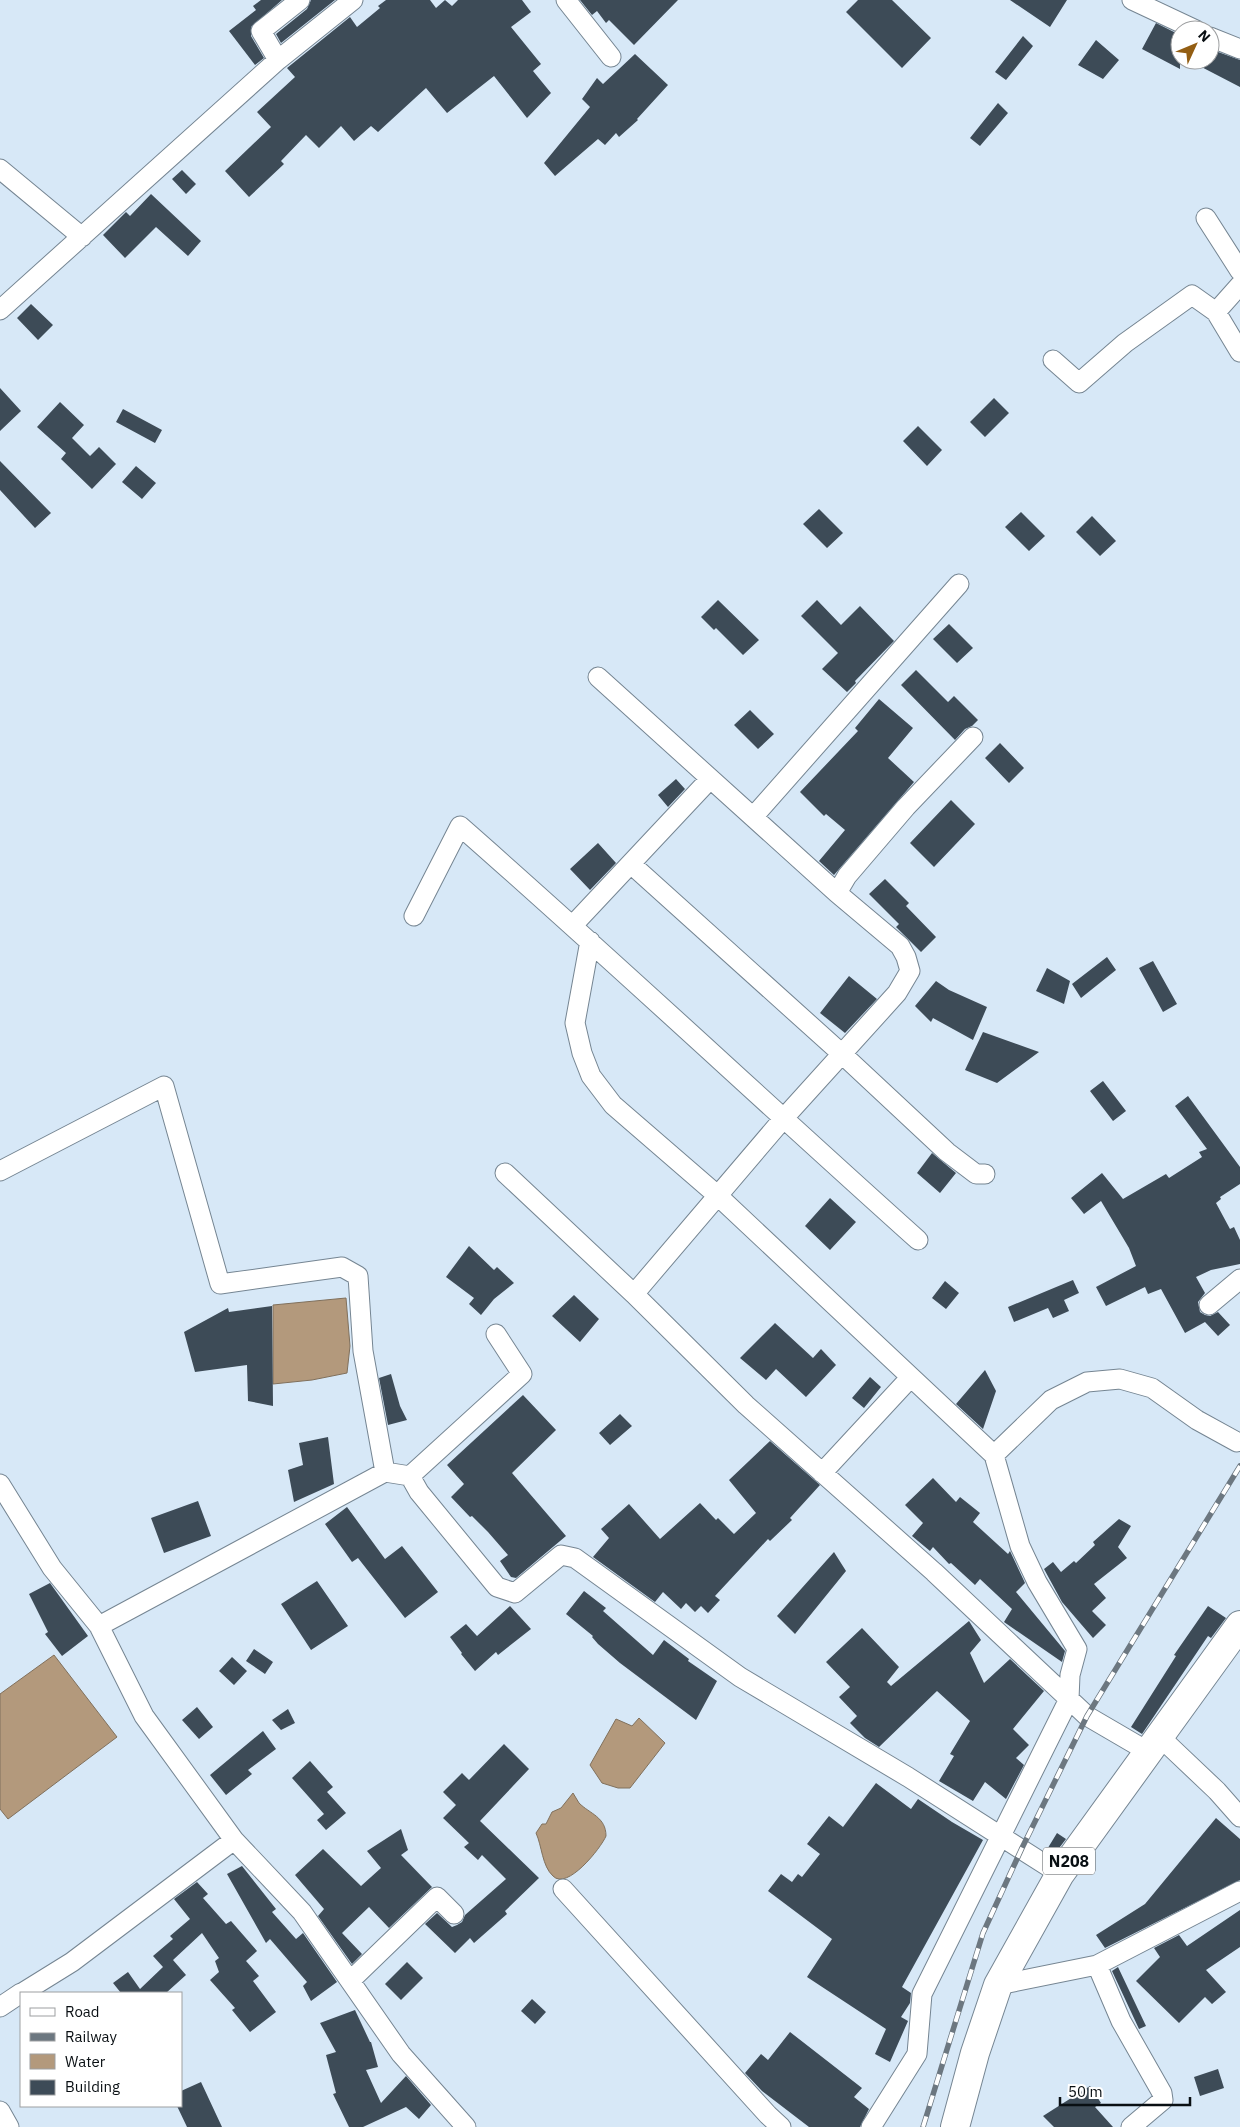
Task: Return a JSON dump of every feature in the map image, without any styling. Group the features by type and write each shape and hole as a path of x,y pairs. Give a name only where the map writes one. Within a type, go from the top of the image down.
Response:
{"highway":[{"name":"N208","path":"956,2127 975,2054 998,1985 1060,1874 1240,1625"}],"street":[{"path":"278,60 261,31 300,0"},
{"path":"0,310 278,60 353,0"},
{"path":"566,0 611,57"},
{"path":"1132,0 1175,20"},
{"path":"1220,40 1240,49"},
{"path":"0,169 82,237"},
{"path":"1206,218 1240,271"},
{"path":"1216,312 1240,285"},
{"path":"1053,360 1079,383 1125,343 1192,295 1216,312 1240,352"},
{"path":"753,817 959,584"},
{"path":"598,677 710,779 900,946 910,971 897,993 782,1119 634,1294"},
{"path":"838,893 847,876 900,814 973,737"},
{"path":"573,925 710,779"},
{"path":"414,916 460,826 573,925 782,1119 918,1240"},
{"path":"631,864 842,1054 947,1152 976,1174 985,1174"},
{"path":"590,941 576,1023 582,1053 591,1076 613,1105 717,1195 994,1455 1020,1546 1036,1582 1077,1649 1070,1675 1069,1699 922,1994 917,2054 871,2127"},
{"path":"0,1171 164,1086 220,1284 342,1267 358,1276 364,1351 386,1472"},
{"path":"504,1173 634,1294 746,1405 934,1572 1087,1716 1153,1743 1217,1791 1240,1817"},
{"path":"1209,1304 1240,1279"},
{"path":"410,1476 522,1374 496,1334"},
{"path":"822,1473 910,1378"},
{"path":"994,1455 1051,1400 1087,1382 1120,1379 1152,1388 1197,1420 1239,1442"},
{"path":"99,1626 386,1472 410,1476"},
{"path":"410,1476 419,1492 497,1587 515,1593 561,1555 575,1558 740,1677 908,1777 1060,1874"},
{"path":"0,1484 52,1568 99,1626 144,1716 234,1840 302,1912 401,2054 466,2127"},
{"path":"23,1992 72,1962 234,1840"},
{"path":"563,1889 781,2127"},
{"path":"998,1985 1097,1965 1240,1891"},
{"path":"350,1981 438,1897 454,1914"},
{"path":"1097,1965 1121,2021 1162,2093 1163,2100 1131,2127"},
{"path":"0,2007 20,1994"},
{"path":"0,2111 9,2127"}],"water":[{"path":"346,1298 350,1346 347,1373 312,1380 273,1384 273,1305"},
{"path":"54,1655 117,1737 8,1819 0,1809 0,1694"},
{"path":"639,1718 665,1743 630,1788 618,1788 602,1783 590,1765 616,1719 632,1726"},
{"path":"573,1793 583,1807 597,1816 603,1824 606,1836 598,1849 583,1866 566,1878 559,1879 549,1872 536,1833 542,1824 546,1824 552,1812 561,1808"}],"building":[{"path":"261,0 282,0 251,27 251,36 264,58 255,65 229,31 256,10 253,6"},
{"path":"311,0 335,0 281,43 276,34 307,9"},
{"path":"386,0 430,0 436,8 445,0 452,6 458,0 522,0 531,12 511,27 541,64 533,71 551,93 527,118 494,76 447,113 426,88 378,132 371,126 354,141 341,126 319,148 306,135 281,161 284,164 249,197 225,171 271,127 257,112 295,77 287,68 350,17 357,27 380,8 378,6"},
{"path":"580,0 678,0 634,45 609,20 606,23 597,11 592,15"},
{"path":"858,0 892,0 931,38 902,68 846,12"},
{"path":"1010,0 1067,0 1050,27"},
{"path":"1156,23 1170,30 1170,64 1142,49"},
{"path":"1023,36 1033,46 1006,80 995,72"},
{"path":"1096,40 1119,60 1103,79 1078,65"},
{"path":"1220,53 1240,60 1240,87 1207,70 1220,70"},
{"path":"635,54 668,85 638,120 619,137 616,133 605,145 598,139 555,176 544,163 590,107 582,99 597,78 603,84"},
{"path":"998,103 1008,113 980,146 970,138"},
{"path":"182,170 196,184 186,194 172,179"},
{"path":"151,194 201,241 188,256 156,227 125,258 103,235 126,212 130,216"},
{"path":"31,304 53,325 38,340 17,318"},
{"path":"0,388 21,411 0,431"},
{"path":"994,398 1009,413 985,437 970,422"},
{"path":"60,402 84,425 72,438 90,456 99,447 116,464 92,489 61,459 66,453 37,427"},
{"path":"123,409 162,430 155,443 116,422"},
{"path":"918,426 942,450 927,466 903,441"},
{"path":"0,461 51,513 35,528 0,490"},
{"path":"136,466 156,483 142,499 122,482"},
{"path":"819,509 843,533 827,548 803,524"},
{"path":"1021,512 1045,536 1029,551 1005,527"},
{"path":"1092,516 1116,541 1100,556 1076,532"},
{"path":"718,600 759,640 743,655 716,628 714,630 701,617"},
{"path":"817,600 841,625 860,606 894,641 855,681 856,683 847,692 822,669 838,653 801,616"},
{"path":"949,624 973,648 957,663 933,639"},
{"path":"916,670 948,702 954,696 978,720 972,726 965,729 955,740 901,685"},
{"path":"879,699 913,728 888,758 914,782 834,875 819,861 845,830 826,814 824,816 800,792 858,731 855,728"},
{"path":"750,710 774,734 758,749 734,725"},
{"path":"1000,743 1024,768 1009,783 985,758"},
{"path":"676,779 685,789 668,807 658,795"},
{"path":"951,800 975,824 934,867 910,843"},
{"path":"598,843 616,863 590,890 570,869"},
{"path":"885,879 909,903 906,906 936,937 921,952 896,927 899,924 869,894"},
{"path":"1107,957 1116,970 1081,998 1072,984"},
{"path":"1153,961 1177,1004 1163,1012 1139,968"},
{"path":"1047,968 1070,981 1064,1004 1036,991"},
{"path":"849,976 877,999 845,1033 820,1013"},
{"path":"936,981 949,990 987,1007 973,1040 933,1018 931,1022 915,1006"},
{"path":"983,1032 1039,1052 997,1083 965,1070"},
{"path":"1103,1081 1126,1111 1113,1121 1090,1091"},
{"path":"1188,1096 1240,1167 1240,1184 1220,1197 1221,1199 1216,1203 1230,1229 1234,1227 1240,1240 1240,1264 1211,1270 1196,1277 1205,1293 1198,1302 1200,1312 1210,1316 1218,1312 1230,1325 1218,1336 1205,1322 1185,1333 1161,1289 1148,1294 1145,1287 1106,1306 1096,1287 1136,1266 1129,1248 1101,1201 1084,1214 1071,1198 1102,1173 1123,1199 1166,1174 1169,1178 1202,1157 1199,1152 1207,1149 1175,1106"},
{"path":"932,1153 956,1173 940,1193 917,1173"},
{"path":"830,1198 856,1222 830,1250 805,1226"},
{"path":"469,1246 494,1270 497,1267 514,1283 494,1299 481,1315 469,1304 474,1298 446,1277"},
{"path":"1073,1280 1079,1293 1064,1300 1069,1311 1053,1318 1048,1308 1014,1322 1008,1307"},
{"path":"945,1281 959,1293 946,1309 932,1298"},
{"path":"574,1295 599,1319 580,1342 552,1316"},
{"path":"272,1306 273,1406 248,1401 247,1365 195,1372 184,1332 228,1308 229,1312"},
{"path":"775,1323 813,1358 821,1349 836,1365 806,1397 776,1369 766,1380 740,1358"},
{"path":"985,1370 996,1391 983,1429 956,1404"},
{"path":"391,1374 400,1406 407,1420 388,1425 379,1378"},
{"path":"870,1377 881,1387 864,1408 852,1398"},
{"path":"523,1395 556,1430 512,1473 566,1536 516,1578 511,1577 500,1561 508,1555 488,1532 451,1497 464,1484 447,1465"},
{"path":"620,1414 632,1426 610,1445 599,1433"},
{"path":"328,1437 334,1484 294,1502 288,1470 303,1465 299,1443"},
{"path":"770,1441 820,1485 790,1518 792,1520 770,1541 768,1539 715,1596 720,1600 708,1613 701,1606 695,1612 686,1603 681,1609 663,1592 655,1602 593,1557 609,1538 601,1529 629,1504 660,1539 700,1503 716,1520 718,1518 734,1534 756,1513 729,1480"},
{"path":"933,1478 956,1502 960,1497 980,1513 973,1522 1008,1554 1010,1551 1025,1583 1016,1592 1065,1651 1062,1662 1004,1622 1012,1609 980,1579 975,1585 951,1563 949,1564 933,1547 930,1551 912,1536 923,1523 905,1505"},
{"path":"198,1501 211,1536 164,1553 151,1518"},
{"path":"347,1507 385,1559 402,1546 438,1592 405,1618 358,1558 352,1562 325,1524"},
{"path":"1119,1519 1131,1526 1118,1547 1127,1558 1094,1584 1106,1598 1092,1611 1106,1625 1093,1638 1062,1602 1044,1569 1053,1562 1061,1572 1074,1561 1076,1563 1095,1545 1093,1542"},
{"path":"834,1552 846,1571 795,1634 777,1616"},
{"path":"317,1581 348,1626 311,1650 281,1604"},
{"path":"50,1583 88,1636 62,1656 45,1634 48,1632 29,1594"},
{"path":"584,1591 606,1608 603,1611 653,1655 664,1640 689,1659 688,1661 717,1681 696,1720 620,1663 598,1644 593,1636 566,1614"},
{"path":"510,1606 531,1629 498,1655 496,1652 475,1671 450,1637 466,1624 477,1636"},
{"path":"1208,1606 1226,1618 1211,1638 1208,1636 1142,1734 1131,1727 1176,1656 1174,1655"},
{"path":"969,1621 981,1640 970,1653 984,1683 1010,1659 1044,1691 1013,1729 1029,1745 1016,1758 1024,1765 1006,1799 985,1782 973,1801 939,1781 954,1756 950,1754 970,1721 937,1691 879,1747 865,1738 850,1723 857,1716 839,1697 850,1687 826,1662 862,1628 899,1667 887,1682 891,1686"},
{"path":"254,1649 273,1662 265,1674 246,1661"},
{"path":"232,1657 247,1671 234,1685 219,1671"},
{"path":"197,1707 213,1727 199,1739 182,1720"},
{"path":"288,1709 295,1723 281,1730 272,1720"},
{"path":"263,1731 276,1749 248,1770 252,1774 226,1795 210,1775"},
{"path":"504,1744 529,1769 480,1821 539,1878 505,1911 507,1914 474,1943 470,1938 455,1953 425,1924 437,1913 452,1927 457,1925 462,1922 465,1915 506,1879 482,1855 478,1860 464,1847 469,1843 443,1818 456,1805 443,1792 462,1773 469,1780"},
{"path":"310,1761 333,1787 327,1792 346,1813 326,1830 317,1820 324,1814 292,1778"},
{"path":"876,1783 911,1809 918,1799 983,1840 902,1987 911,1993 910,2003 901,2017 908,2021 890,2062 875,2054 886,2029 807,1977 832,1939 768,1891 781,1874 792,1882 798,1874 802,1877 820,1854 807,1844 829,1816 843,1827"},
{"path":"1216,1818 1240,1839 1240,1880 1105,1948 1096,1935 1145,1904"},
{"path":"401,1829 408,1850 401,1855 432,1887 389,1928 369,1907 342,1933 362,1954 352,1964 318,1916 324,1909 295,1875 323,1849 361,1886 381,1868 367,1851"},
{"path":"1057,1833 1066,1839 1053,1856 1046,1851"},
{"path":"242,1866 276,1909 272,1912 296,1939 303,1933 337,1982 311,2001 303,1986 307,1982 270,1939 266,1943 227,1874"},
{"path":"197,1882 208,1894 203,1898 226,1924 231,1921 257,1951 246,1961 259,1976 253,1981 276,2012 250,2032 232,2010 235,2008 210,1980 219,1972 215,1961 219,1958 202,1933 173,1960 186,1975 167,1992 120,1992 113,1983 128,1972 140,1989 163,1967 153,1956 173,1939 170,1936 190,1919 174,1899"},
{"path":"1240,1910 1240,1947 1206,1970 1226,1992 1212,2004 1205,1997 1179,2023 1136,1981 1160,1957 1154,1948 1179,1935 1187,1946"},
{"path":"407,1962 423,1978 401,2000 385,1984"},
{"path":"1118,1967 1146,2026 1139,2029 1112,1971"},
{"path":"532,1999 546,2012 535,2024 521,2011"},
{"path":"355,2010 371,2042 378,2067 366,2070 381,2103 406,2076 431,2105 419,2119 406,2107 363,2127 349,2127 333,2094 336,2093 326,2055 336,2052 320,2023"},
{"path":"790,2032 862,2088 854,2097 869,2109 860,2127 809,2127 762,2091 745,2073 761,2054 768,2060"},
{"path":"1218,2069 1224,2088 1200,2096 1194,2077"},
{"path":"201,2082 222,2127 187,2127 177,2107 182,2107 182,2091"},
{"path":"1090,2086 1101,2103 1095,2107 1113,2127 1054,2127 1043,2116"}],"railway":[{"path":"923,2127 983,1933 1022,1848 1087,1716 1240,1466"}]}
